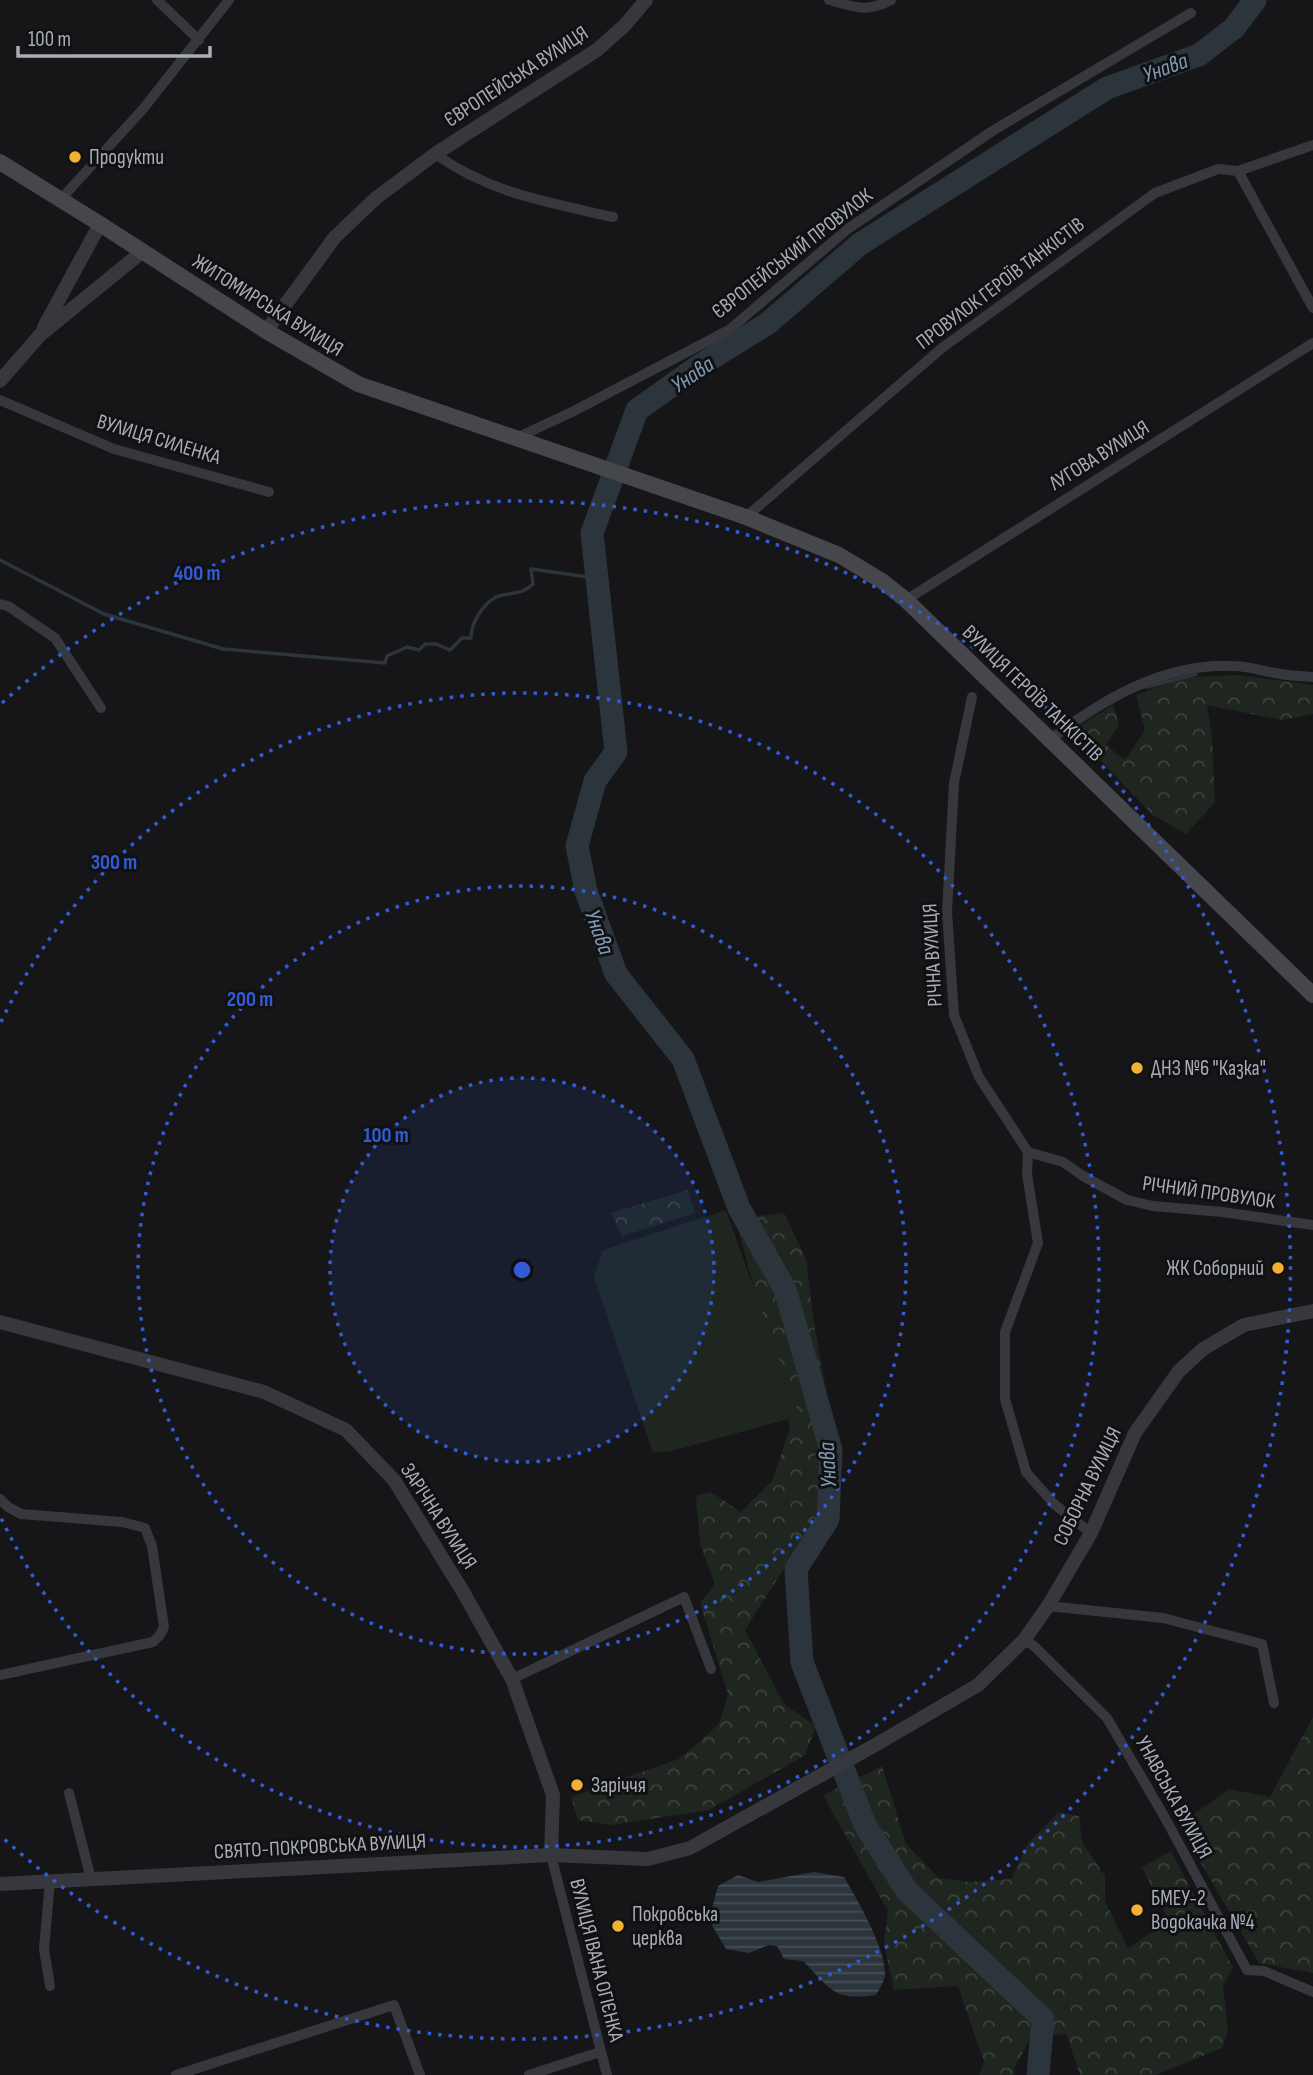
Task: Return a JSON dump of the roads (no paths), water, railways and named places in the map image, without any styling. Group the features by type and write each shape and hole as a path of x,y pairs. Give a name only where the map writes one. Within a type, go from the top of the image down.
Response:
{"main road":[{"name":"ЖИТОМИРСЬКА ВУЛИЦЯ","path":"0,162 266,331 358,384 676,493"},
{"name":"ВУЛИЦЯ ГЕРОЇВ ТАНКІСТІВ","path":"676,493 746,517 839,555 882,581 906,600 1051,739 1313,995"}],"street":[{"path":"157,0 199,40"},
{"path":"61,200 116,140 229,0"},
{"name":"ЄВРОПЕЙСЬКА ВУЛИЦЯ","path":"266,331 335,237 376,198 435,154 597,50 625,25 646,0"},
{"path":"830,0 862,10 891,0"},
{"name":"ЄВРОПЕЙСЬКИЙ ПРОВУЛОК","path":"514,439 572,412 729,330 861,220 994,130 1191,13"},
{"name":"ПРОВУЛОК ГЕРОЇВ ТАНКІСТІВ","path":"746,517 943,348 1155,193 1218,169 1238,171 1313,145"},
{"name":"ЄВРОПЕЙСЬКА ВУЛИЦЯ","path":"435,154 457,169 524,198 613,217"},
{"path":"1238,171 1313,308"},
{"path":"40,335 100,224"},
{"path":"0,381 40,335 143,251"},
{"name":"ЛУГОВА ВУЛИЦЯ","path":"906,600 1313,343"},
{"name":"ВУЛИЦЯ СИЛЕНКА","path":"0,400 114,449 269,492"},
{"path":"0,604 8,606 55,638 101,708"},
{"path":"1051,739 1108,699 1148,681 1194,667 1237,666 1313,677"},
{"name":"РІЧНА ВУЛИЦЯ","path":"971,697 954,783 947,912 954,1015 979,1077 1028,1152"},
{"path":"1028,1152 1027,1174 1038,1243 1005,1332 1005,1399 1026,1472 1054,1504 1091,1533"},
{"name":"РІЧНИЙ ПРОВУЛОК","path":"1028,1152 1063,1162 1127,1200 1153,1206 1222,1212 1313,1225"},
{"name":"СОБОРНА ВУЛИЦЯ","path":"551,1855 648,1858 690,1848 978,1685 1024,1640 1048,1606 1091,1533 1135,1433 1179,1371 1203,1349 1244,1325 1313,1311"},
{"name":"ЗАРІЧНА ВУЛИЦЯ","path":"0,1322 264,1392 346,1430 394,1480 512,1679 553,1795 551,1855"},
{"path":"0,1499 21,1514 122,1522 145,1528 152,1546 164,1627 153,1642 0,1675"},
{"path":"512,1679 684,1597 711,1669"},
{"path":"1048,1606 1163,1618 1262,1644 1274,1703"},
{"name":"УНАВСЬКА ВУЛИЦЯ","path":"1024,1640 1034,1646 1107,1718 1164,1816 1247,1970 1264,1971 1313,1992"},
{"path":"69,1793 91,1879"},
{"name":"СВЯТО-ПОКРОВСЬКА ВУЛИЦЯ","path":"0,1884 551,1855"},
{"name":"ВУЛИЦЯ ІВАНА ОГІЄНКА","path":"551,1855 607,2075"},
{"path":"50,1881 44,1949 50,1986"},
{"path":"176,2075 394,2005 420,2075"},
{"path":"529,2075 600,2052"}],"waterway":[{"name":"Унава","path":"1038,2075 1043,2019 907,1891 865,1825 802,1662 796,1569 828,1519 831,1450 785,1289 739,1208 683,1059 616,974 586,891 577,846 595,781 616,752 592,533 637,410 699,366 767,324 860,244 1107,88 1199,55 1234,28 1255,0"},
{"path":"0,560 104,614 223,649 385,663 387,656 407,647 419,650 425,644 436,644 450,650 462,638 471,638 475,621 491,600 500,595 524,590 533,584 531,569 596,578"},
{"path":"1147,687 1196,674"}],"place":[{"name":"Продукти","path":"75,157"},
{"name":"ДНЗ №6 \"Казка\"","path":"1137,1068"},
{"name":"ЖК Соборний","path":"1278,1268"},
{"name":"Заріччя","path":"577,1785"},
{"name":"БМЕУ-2 Водокачка №4","path":"1137,1910"},
{"name":"Покровська церква","path":"618,1926"}]}
